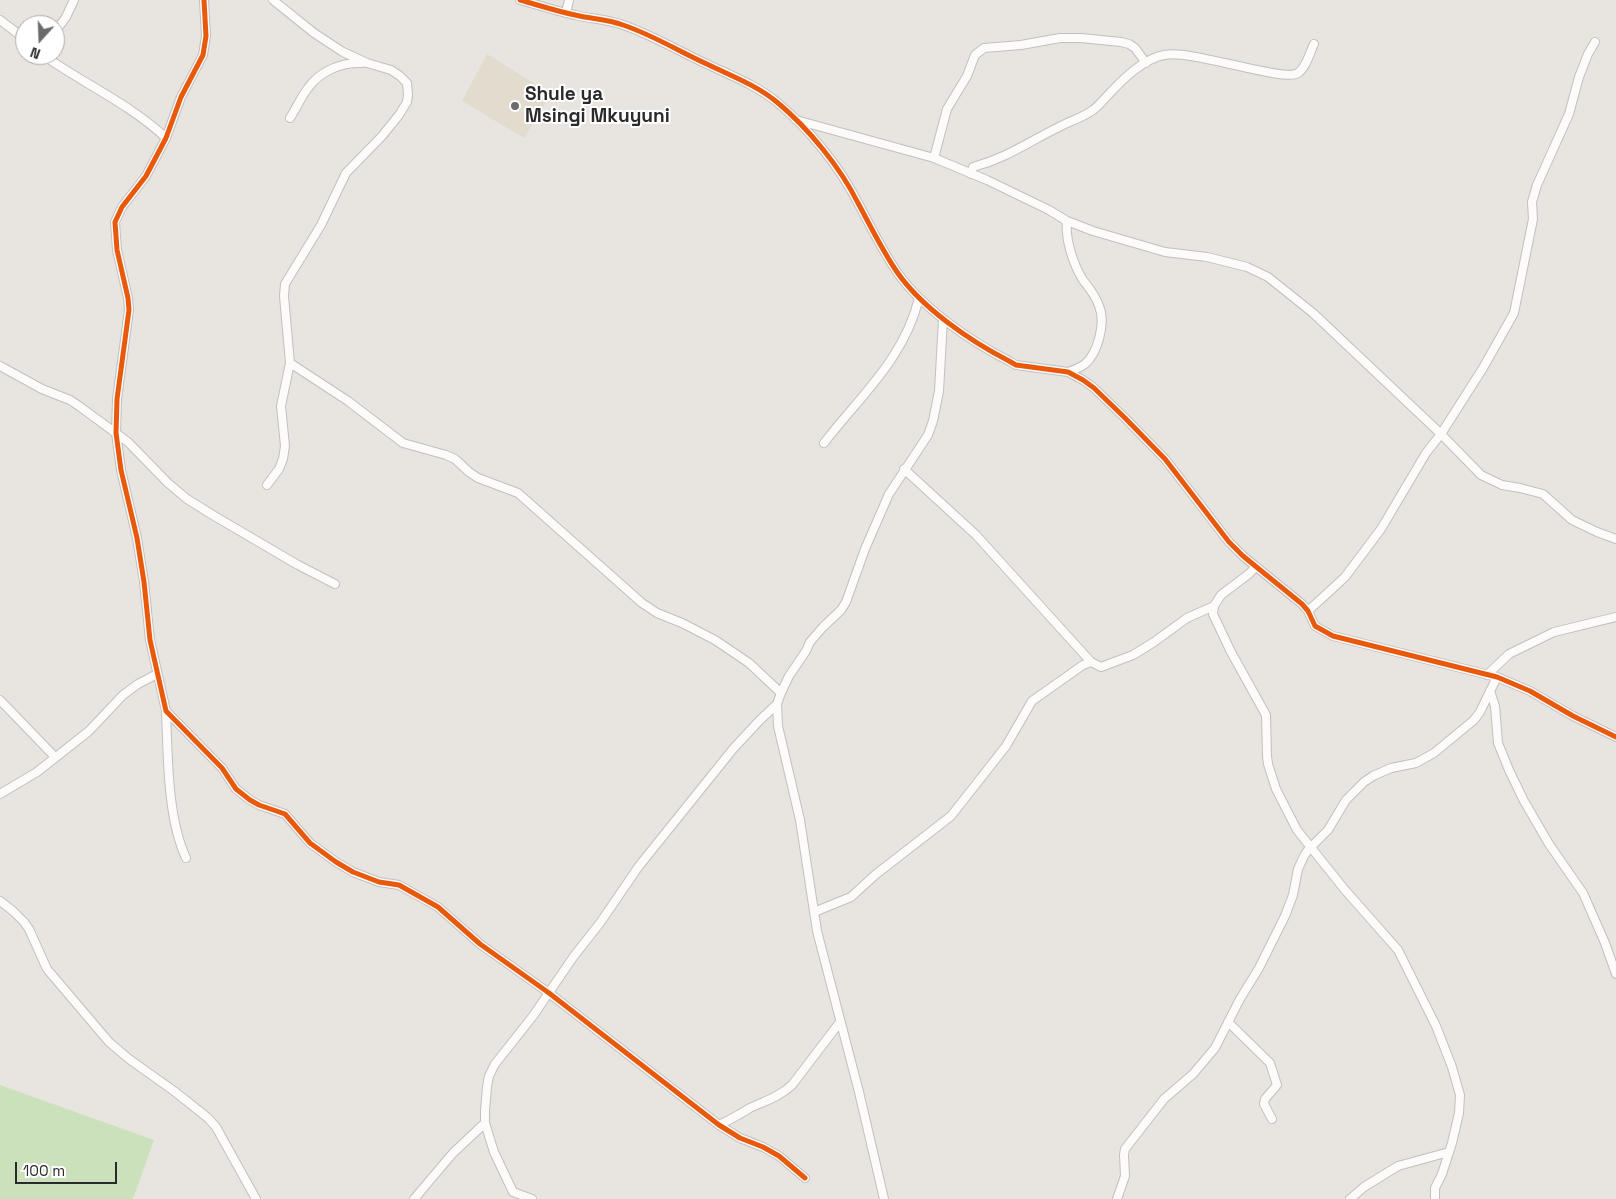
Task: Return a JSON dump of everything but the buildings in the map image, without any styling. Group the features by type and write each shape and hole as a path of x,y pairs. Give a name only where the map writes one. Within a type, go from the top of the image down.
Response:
{"street":[{"path":"65,15 74,0"},
{"path":"186,858 179,841 170,788 166,711 150,640 137,538 121,470 116,433 116,406 129,310 117,250 115,222 122,207 146,176 166,138 181,97 205,49 204,0"},
{"path":"267,485 279,469 285,446 281,406 290,364 284,303 285,284 321,225 346,173 382,136 399,115 407,102 408,89 407,84 400,76 384,67 367,63 343,52 314,33 273,0"},
{"path":"520,0 566,13 608,20 638,30 765,93 778,102 829,157 858,202 874,235 898,273 919,298 943,319 997,355 1016,365 1068,372 1094,388 1165,459 1230,542 1255,567 1302,604 1308,611 1315,626 1333,636 1497,677 1530,691 1573,716 1616,737"},
{"path":"566,13 569,0"},
{"path":"0,20 15,31"},
{"path":"934,158 947,108 967,76 976,55 984,48 1020,45 1060,38 1082,38 1129,44 1146,63"},
{"path":"1308,611 1345,577 1381,529 1426,453 1441,434 1483,368 1514,313 1533,219 1532,202 1536,185 1570,114 1579,77 1595,42"},
{"path":"971,174 973,167 992,162 1010,154 1059,127 1092,112 1118,84 1146,63 1164,55 1225,62 1274,74 1291,76 1301,70 1314,44"},
{"path":"290,118 307,89 318,78 340,65 367,63"},
{"path":"57,65 86,81 142,118 166,138"},
{"path":"796,120 934,158 1049,210 1066,221 1092,231 1165,252 1207,257 1247,267 1268,277 1313,314 1441,434 1480,475 1502,485 1543,494 1572,520 1616,539"},
{"path":"1066,221 1066,230 1077,268 1100,307 1102,320 1096,349 1086,363 1068,372"},
{"path":"824,443 866,393 896,353 910,328 919,298"},
{"path":"884,1199 817,931 800,820 778,726 778,704 781,693 810,642 846,602 889,494 928,434 933,421 939,391 943,319"},
{"path":"290,364 348,401 403,443 446,455 455,459 478,478 518,493 642,603 657,613 715,640 749,663 781,693"},
{"path":"0,366 42,389 70,400 116,433 187,499 298,565 335,584"},
{"path":"904,469 976,535 1092,662 1102,667 1133,655 1187,618 1214,606"},
{"path":"1255,567 1221,595 1214,606 1213,614 1221,634 1266,715 1267,756 1276,789 1297,830 1345,890 1398,950 1436,1026 1452,1067 1460,1095 1458,1120 1442,1174 1435,1188 1435,1199"},
{"path":"1487,675 1509,654 1554,632 1616,617"},
{"path":"814,912 851,897 875,875 951,816 1006,746 1032,702 1083,665 1092,662"},
{"path":"0,794 23,781 90,731 123,695 157,674"},
{"path":"1119,1198 1125,1176 1124,1155 1126,1150 1164,1099 1193,1074 1215,1048 1286,916 1295,889 1298,869 1308,850 1328,830 1346,800 1364,782 1383,771 1416,763 1434,753 1474,720 1480,712 1497,677"},
{"path":"1490,691 1495,706 1498,743 1509,770 1524,801 1549,844 1583,893 1605,943 1616,974"},
{"path":"0,700 55,757"},
{"path":"532,1199 513,1192 494,1152 485,1123 487,1087 491,1070 549,994 564,969 600,923 643,861 733,749 778,704"},
{"path":"166,711 222,768 236,789 250,800 285,814 310,843 353,872 379,882 399,885 438,907 480,944 549,994 719,1125 740,1138 779,1156 805,1178"},
{"path":"0,901 24,922 47,968 109,1042 129,1060 174,1091 208,1118 216,1127 256,1199"},
{"path":"719,1125 773,1099 792,1086 840,1022"},
{"path":"1228,1022 1270,1063 1276,1085 1264,1104 1272,1119"},
{"path":"414,1199 453,1153 485,1123"},
{"path":"1350,1199 1364,1187 1398,1166 1449,1152"}],"shaded area":[{"path":"487,54 551,94 524,138 462,101"}],"green space":[{"path":"0,1085 154,1140 133,1199 0,1199"}],"cycle path":[{"path":"204,0 206,36 203,55 181,97 166,138 146,176 122,207 115,222 117,250 129,310 117,399 116,433 121,470 137,538 150,640 166,711 222,768 236,789 250,800 285,814 310,843 353,872 379,882 399,885 438,907 480,944 549,993 719,1125 740,1138 779,1156 805,1178"},
{"path":"520,0 568,13 611,21 634,29 745,82 762,91 778,103 790,113 833,162 851,189 897,272 933,311 963,334 1016,365 1068,372 1094,388 1165,459 1229,542 1243,556 1302,604 1308,611 1315,626 1333,636 1497,677 1530,691 1573,716 1616,737"}],"place":[{"name":"Shule ya Msingi Mkuyuni","path":"515,106"}]}
